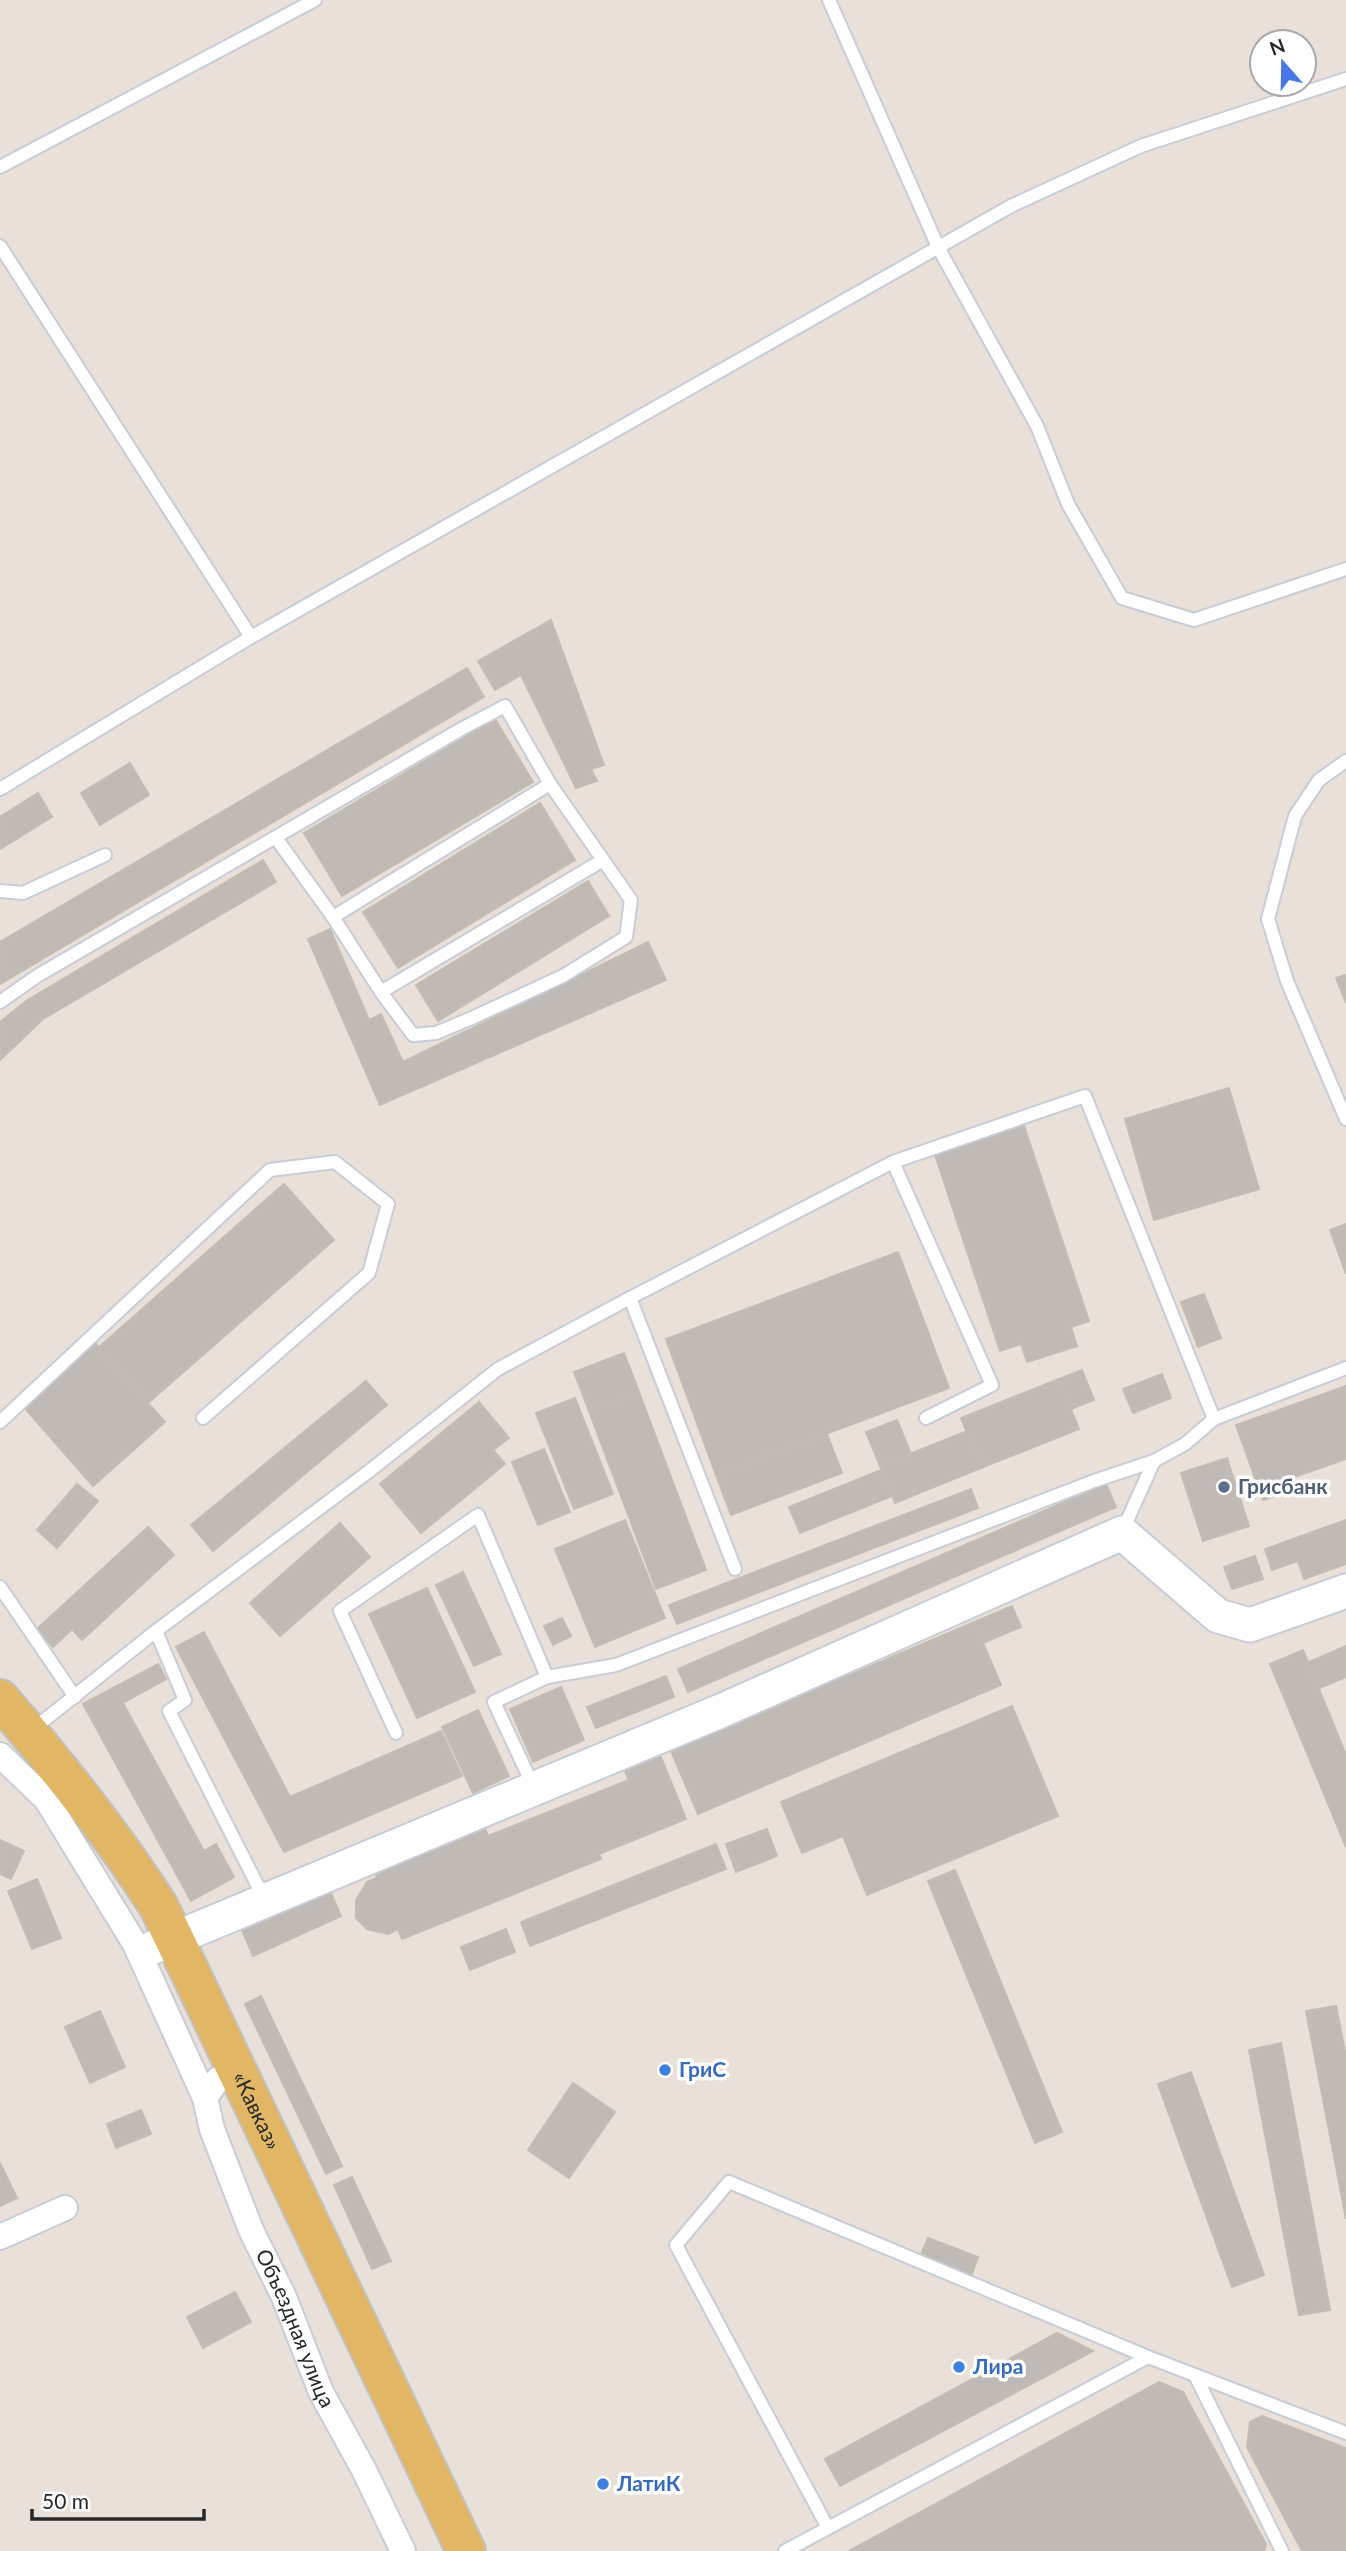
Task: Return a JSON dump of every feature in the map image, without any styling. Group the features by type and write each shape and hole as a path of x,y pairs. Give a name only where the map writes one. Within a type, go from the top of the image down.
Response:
{"main road":[{"name":"«Кавказ»","path":"0,1699 10,1739 92,1840 140,1916 165,1942 466,2551"},
{"name":"«Кавказ»","path":"165,1942 211,2089 248,2143 282,2207 444,2551"}],"street":[{"path":"165,1942 723,1710 1122,1532 1218,1616 1250,1625 1346,1591"},
{"name":"Объездная улица","path":"10,1739 135,1944 211,2089 212,2129 251,2230 284,2297 321,2392 364,2470 403,2551"},
{"path":"0,2237 65,2208"}],"lane":[{"path":"0,167 315,0"},
{"path":"829,0 939,249 1037,426 1068,505 1122,598 1194,620 1346,569"},
{"path":"0,789 251,637 1011,206 1141,146 1346,79"},
{"path":"0,246 251,637"},
{"path":"0,1002 37,976 463,728 505,706 550,784 631,900 626,937 563,975 474,1017 436,1033 413,1035 381,992 334,917 276,838"},
{"path":"1346,761 1320,780 1295,816 1268,919 1287,981 1346,1119"},
{"path":"334,917 550,784"},
{"path":"0,891 23,893 105,855"},
{"path":"381,992 603,860"},
{"path":"10,1739 75,1697 156,1631 368,1472 498,1369 893,1162 1085,1096 1214,1419"},
{"path":"0,1422 270,1170 335,1162 388,1204 369,1273 203,1418"},
{"path":"893,1162 992,1385 926,1418"},
{"path":"630,1298 735,1569"},
{"path":"534,1788 494,1702 547,1677 616,1665 1081,1486 1154,1461 1185,1444 1214,1419 1346,1368"},
{"path":"1122,1532 1154,1461"},
{"path":"396,1733 340,1611 478,1515 547,1677"},
{"path":"0,1587 75,1697"},
{"path":"156,1631 185,1700 169,1711 265,1901"},
{"path":"828,2528 676,2245 729,2182 1148,2357 1346,2433"},
{"path":"785,2551 1148,2357"},
{"path":"1195,2375 1282,2551"}],"building":[{"path":"551,620 604,765 591,769 597,781 576,788 521,675 495,690 478,661"},
{"path":"467,668 484,697 0,984 0,942"},
{"path":"495,719 533,782 342,896 304,833"},
{"path":"130,763 149,795 100,825 81,793"},
{"path":"38,793 52,817 0,849 0,817"},
{"path":"540,803 575,860 398,968 363,912"},
{"path":"263,860 276,882 43,1019 0,1060 0,1022 26,1001"},
{"path":"588,881 609,916 438,1021 416,985"},
{"path":"330,929 369,1020 381,1014 403,1062 648,942 666,980 380,1105 308,939"},
{"path":"1346,975 1346,1003 1336,978"},
{"path":"1229,1088 1259,1189 1154,1220 1125,1119"},
{"path":"1024,1126 1089,1321 1071,1327 1077,1346 1027,1362 1021,1344 1000,1351 935,1155"},
{"path":"284,1184 334,1240 148,1403 99,1347"},
{"path":"1346,1224 1346,1274 1330,1230"},
{"path":"898,1252 949,1388 716,1475 666,1339"},
{"path":"1204,1294 1221,1338 1198,1347 1181,1302"},
{"path":"95,1343 165,1422 93,1486 23,1406"},
{"path":"624,1353 639,1392 589,1411 574,1372"},
{"path":"1082,1370 1094,1400 1071,1409 1059,1379"},
{"path":"1162,1374 1171,1398 1133,1413 1123,1389"},
{"path":"1059,1379 1079,1429 981,1468 961,1418"},
{"path":"366,1381 387,1405 213,1551 191,1525"},
{"path":"1346,1386 1346,1459 1283,1481 1287,1492 1263,1500 1236,1425"},
{"path":"639,1392 706,1570 656,1589 589,1411"},
{"path":"575,1398 613,1494 574,1509 536,1413"},
{"path":"479,1402 509,1438 493,1450 505,1464 421,1533 380,1484"},
{"path":"897,1420 911,1454 880,1466 866,1432"},
{"path":"967,1431 981,1468 895,1503 880,1466"},
{"path":"827,1434 842,1473 731,1515 716,1475"},
{"path":"544,1449 570,1512 538,1525 512,1462"},
{"path":"1227,1458 1249,1526 1203,1541 1181,1473"},
{"path":"881,1470 892,1496 800,1533 789,1507"},
{"path":"77,1484 98,1501 57,1548 37,1530"},
{"path":"1106,1484 1116,1507 688,1692 678,1669"},
{"path":"971,1489 978,1508 806,1574 799,1555"},
{"path":"625,1520 665,1618 595,1647 555,1549"},
{"path":"1346,1520 1346,1564 1304,1579 1298,1561 1272,1570 1265,1549"},
{"path":"340,1523 370,1557 280,1636 250,1603"},
{"path":"148,1527 174,1555 82,1640 72,1629 53,1647 37,1629"},
{"path":"799,1555 806,1574 677,1624 669,1605"},
{"path":"1255,1556 1263,1579 1232,1589 1224,1567"},
{"path":"463,1572 501,1654 474,1666 436,1585"},
{"path":"427,1588 475,1692 417,1718 369,1614"},
{"path":"1012,1606 1021,1627 983,1643 974,1622"},
{"path":"562,1618 571,1636 553,1645 544,1626"},
{"path":"974,1622 1001,1685 698,1814 671,1751"},
{"path":"204,1632 290,1797 441,1731 462,1776 284,1852 176,1647"},
{"path":"1346,1646 1346,1677 1320,1688 1309,1662"},
{"path":"1303,1650 1346,1755 1346,1847 1270,1664"},
{"path":"158,1664 166,1679 123,1703 204,1851 216,1844 234,1877 191,1901 83,1704"},
{"path":"666,1676 674,1697 596,1728 587,1707"},
{"path":"561,1687 584,1740 533,1762 510,1709"},
{"path":"1012,1706 1058,1816 867,1895 843,1836 802,1853 781,1802"},
{"path":"478,1710 509,1776 473,1793 442,1727"},
{"path":"661,1757 686,1819 599,1854 601,1859 402,1939 398,1929 388,1934 367,1929 356,1918 356,1900 367,1882 377,1878 373,1868 483,1824 488,1836 629,1780 625,1771"},
{"path":"767,1829 777,1856 736,1872 726,1844"},
{"path":"0,1840 24,1851 11,1879 0,1874"},
{"path":"716,1844 726,1869 530,1946 521,1922"},
{"path":"955,1870 1062,2132 1035,2143 928,1881"},
{"path":"37,1879 61,1938 32,1949 8,1891"},
{"path":"330,1891 341,1916 253,1956 242,1930"},
{"path":"506,1929 515,1952 470,1970 461,1947"},
{"path":"261,1996 342,2166 326,2174 245,2004"},
{"path":"1336,2006 1346,2056 1346,2219 1306,2011"},
{"path":"100,2011 125,2067 90,2083 65,2027"},
{"path":"1281,2043 1330,2310 1299,2315 1249,2050"},
{"path":"1191,2072 1264,2275 1232,2287 1158,2084"},
{"path":"573,2083 615,2112 569,2178 528,2150"},
{"path":"141,2110 151,2134 116,2148 107,2124"},
{"path":"0,2163 17,2198 0,2206"},
{"path":"352,2177 391,2261 372,2269 334,2185"},
{"path":"928,2238 978,2257 971,2277 920,2257"},
{"path":"235,2292 251,2322 203,2348 187,2317"},
{"path":"1057,2333 1093,2351 840,2486 825,2459"},
{"path":"1159,2382 1183,2392 1266,2544 1264,2551 849,2551"},
{"path":"1262,2416 1346,2448 1346,2551 1302,2551 1247,2447 1250,2422"}],"place":[{"name":"Грисбанк","path":"1224,1487"},
{"name":"ГриС","path":"665,2070"},
{"name":"Лира","path":"959,2367"},
{"name":"ЛатиК","path":"603,2484"}]}
